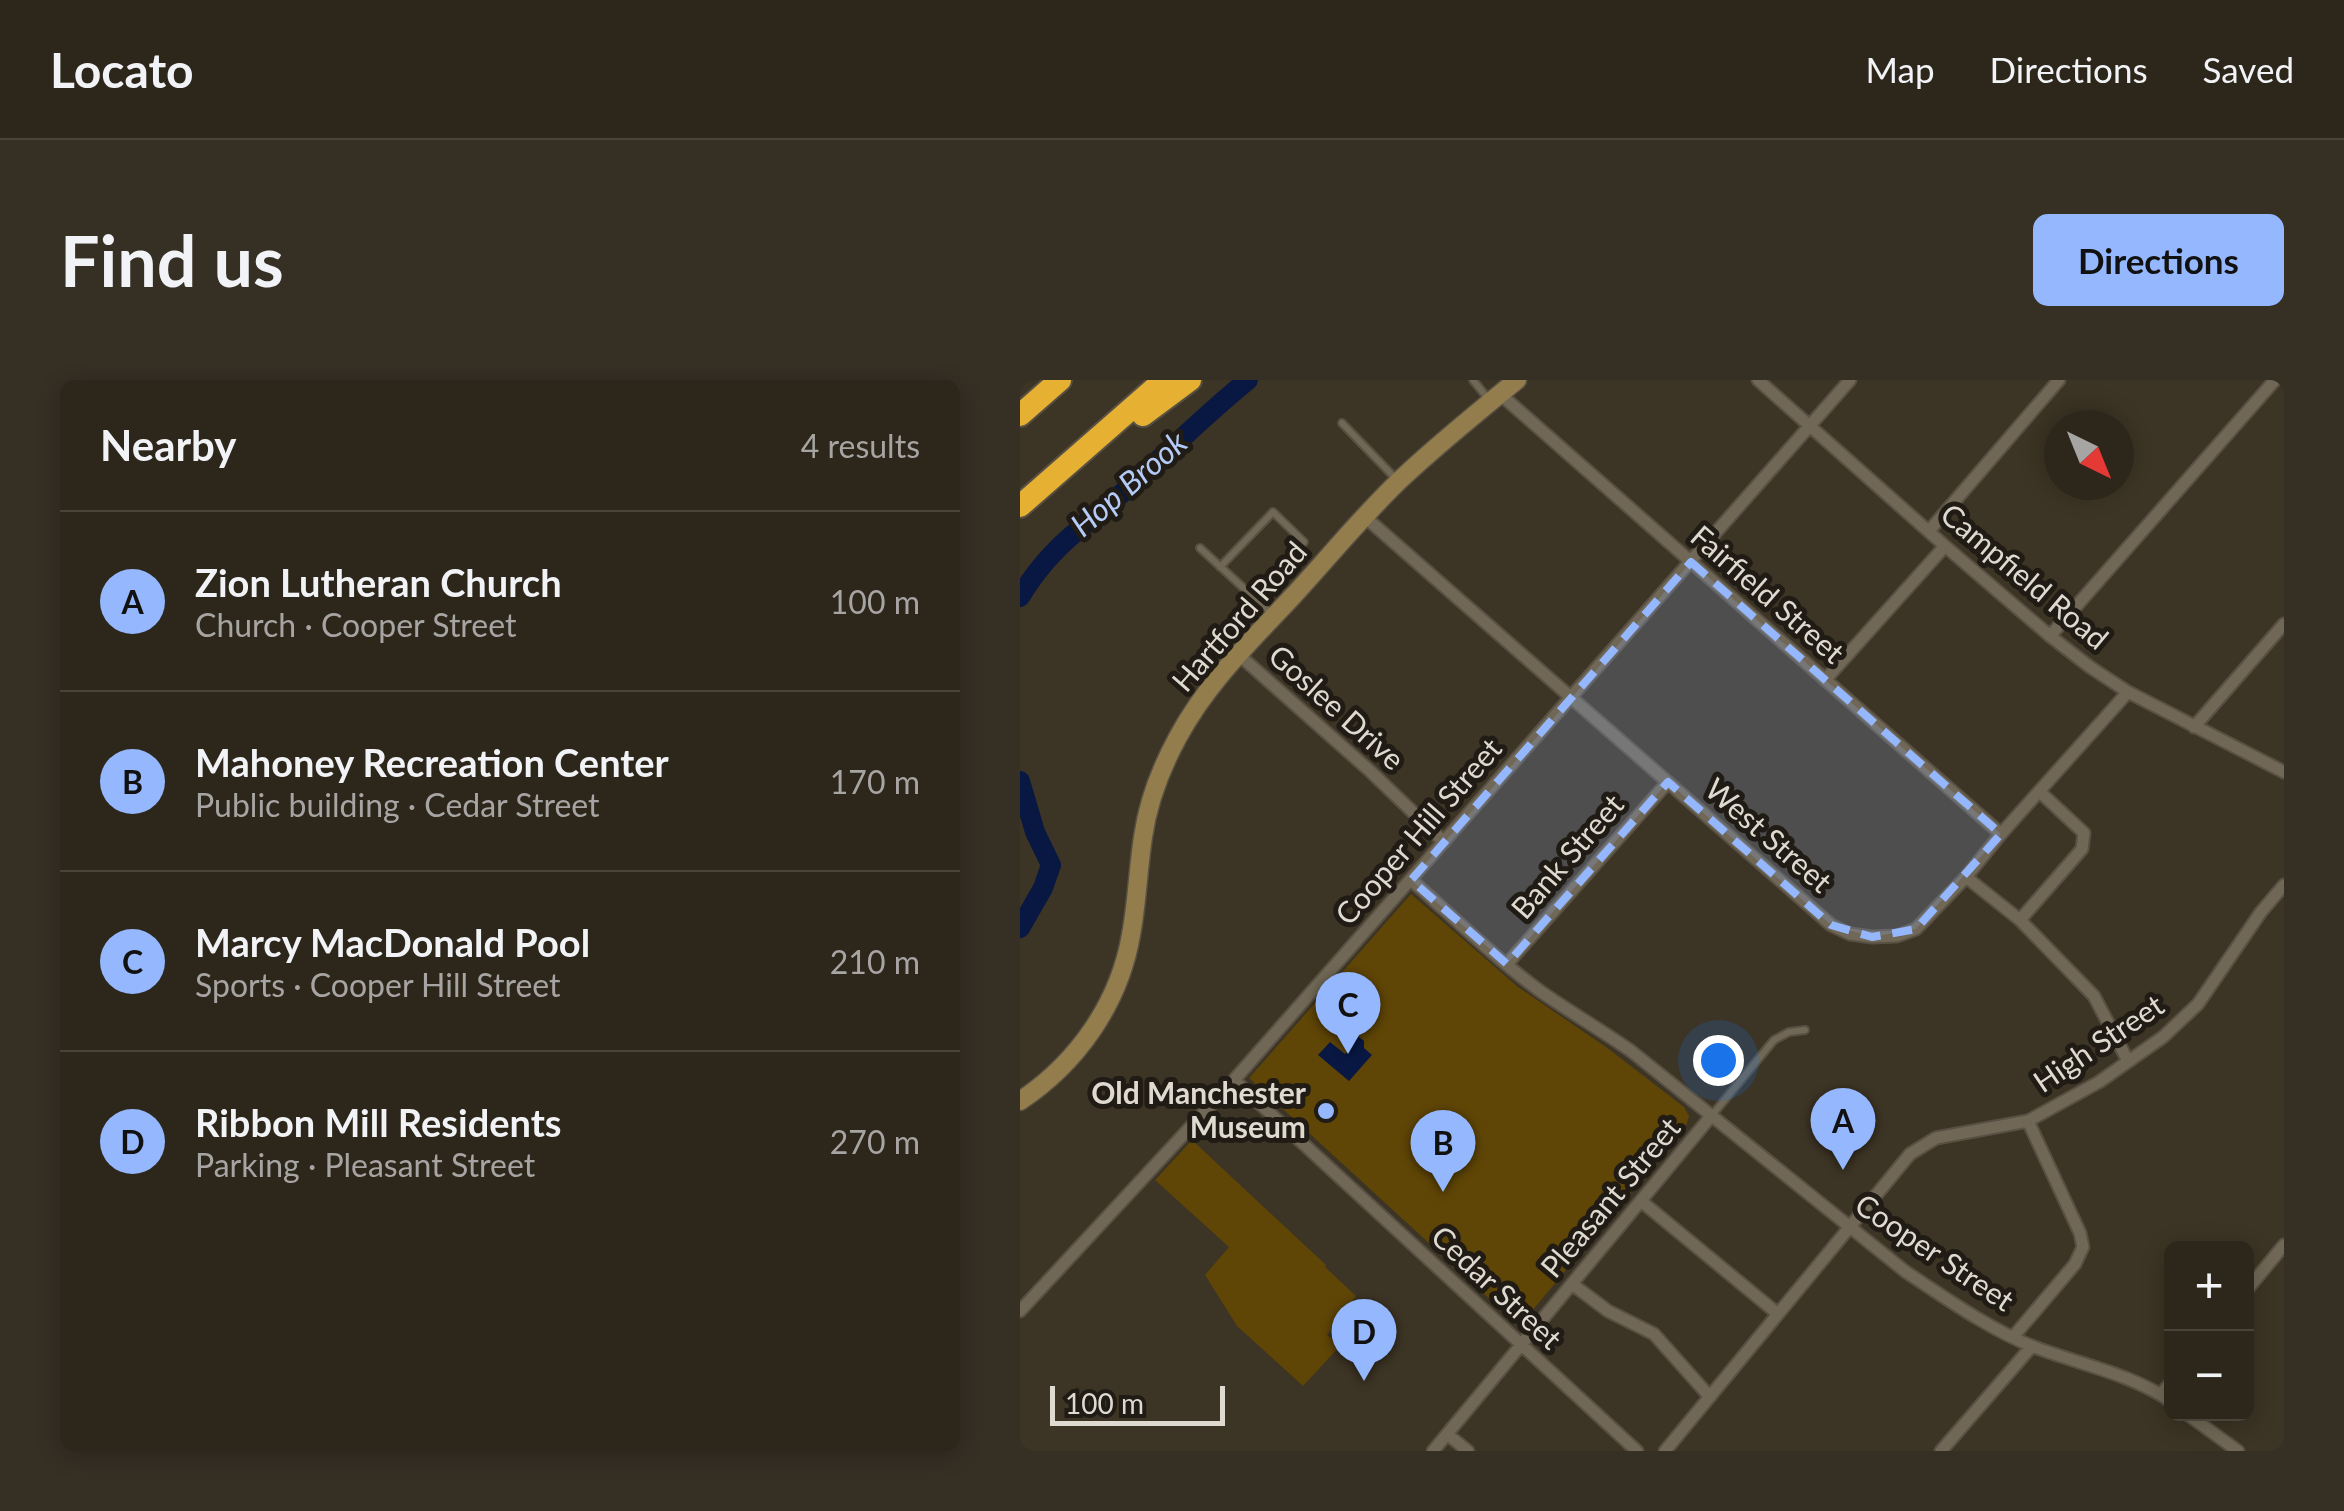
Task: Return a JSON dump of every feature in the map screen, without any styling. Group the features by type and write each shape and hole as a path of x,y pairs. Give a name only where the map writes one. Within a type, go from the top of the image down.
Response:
{"highway":[{"path":"1020,415 1060,380"},
{"path":"1020,506 1164,380"},
{"path":"1091,444 1134,421 1190,380"}],"main road":[{"name":"Hartford Road","path":"1020,1101 1078,1051 1102,1017 1118,982 1131,938 1143,834 1160,773 1202,696 1398,482 1517,380"}],"street":[{"name":"Campfield Road","path":"1758,380 1945,546 2090,667 2128,692 2284,772"},
{"name":"Cooper Hill Street","path":"1020,1311 1234,1080 1850,380"},
{"path":"1930,531 2060,380"},
{"path":"2050,636 2275,380"},
{"name":"Fairfield Street","path":"1495,398 1691,562 2001,834"},
{"name":"West Street","path":"1365,517 1831,925 1850,934 1897,936 1916,930 2128,692"},
{"path":"1825,680 1945,546"},
{"path":"2194,727 2284,624"},
{"name":"Goslee Drive","path":"1238,654 1444,842"},
{"name":"Bank Street","path":"1507,964 1668,782"},
{"path":"2020,920 2082,850 2084,833 2040,792"},
{"path":"1966,877 2020,920 2094,996 2128,1060"},
{"name":"Cooper Street","path":"1411,880 1542,992 1631,1051 1906,1272 2013,1337 2164,1397"},
{"name":"High Street","path":"1665,1451 1910,1154 1936,1138 2028,1121 2099,1082 2163,1038 2198,1004 2284,885"},
{"name":"Cedar Street","path":"1234,1080 1637,1451"},
{"name":"Pleasant Street","path":"1433,1451 1712,1115"},
{"path":"2013,1337 2075,1264 2084,1247 2028,1121"},
{"path":"1641,1201 1778,1314"},
{"path":"2254,1282 2284,1246"},
{"path":"1572,1284 1608,1311 1654,1334 1710,1397"},
{"path":"1941,1451 2032,1346"},
{"path":"2196,1421 2238,1451"},
{"path":"1448,1434 1468,1451"},
{"path":"2214,1451 2222,1440"}],"lane":[{"path":"1472,380 1495,398"},
{"path":"1342,423 1398,482"},
{"path":"1220,567 1272,512 1304,542 1252,596"},
{"path":"1200,548 1274,616"},
{"path":"1712,1115 1778,1037 1805,1030"}],"highlighted area":[{"path":"1691,562 2001,834 1916,929 1872,937 1831,925 1668,782 1507,964 1411,880"}],"shaded area":[{"path":"1411,894 1518,987 1606,1047 1684,1107 1689,1116 1686,1126 1521,1324 1249,1078"},
{"path":"1192,1140 1356,1296 1327,1335 1341,1345 1303,1386 1237,1326 1205,1275 1229,1247 1155,1180"}],"water":[{"path":"1359,1037 1372,1055 1349,1081 1318,1055 1330,1042 1345,1054"}],"waterway":[{"name":"Hop Brook","path":"1020,597 1043,564 1069,538 1248,380"},
{"name":"Hop Brook","path":"1020,781 1035,832 1051,865 1020,928"}],"place":[{"name":"Marcy MacDonald Pool","path":"1348,1054"},
{"name":"Old Manchester Museum","path":"1326,1111"},
{"name":"Zion Lutheran Church","path":"1843,1170"},
{"name":"Mahoney Recreation Center","path":"1443,1192"},
{"name":"Ribbon Mill Residents","path":"1364,1381"}]}
